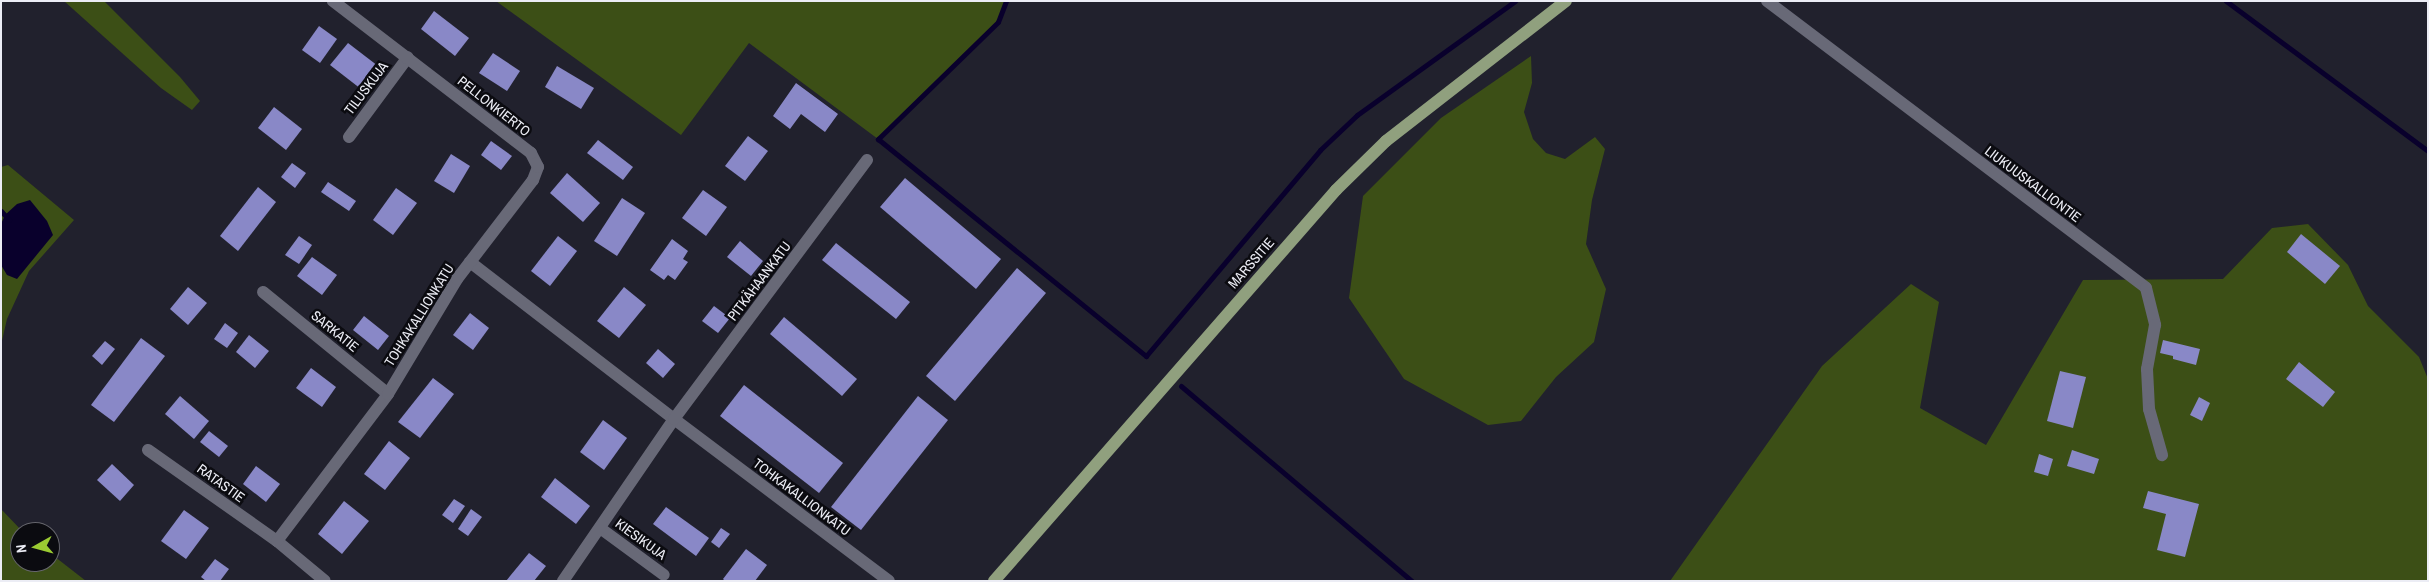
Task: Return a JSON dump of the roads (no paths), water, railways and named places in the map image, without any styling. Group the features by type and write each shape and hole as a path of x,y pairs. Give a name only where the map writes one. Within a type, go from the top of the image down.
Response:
{"main road":[{"name":"MARSSITIE","path":"994,581 1336,190 1386,141 1566,1"}],"street":[{"name":"PELLONKIERTO","path":"333,1 408,57 531,154 538,167 533,180 470,262"},
{"name":"LIUKUUSKALLIONTIE","path":"1767,1 2146,288 2155,325 2148,369 2149,409 2162,454"},
{"name":"TILUSKUJA","path":"348,137 408,57"},
{"name":"PITKÄHAANKATU","path":"674,419 867,160"},
{"name":"TOHKAKALLIONKATU","path":"277,541 388,394 446,296 470,262 889,581"},
{"name":"SARKATIE","path":"263,292 388,394"},
{"path":"563,581 674,419"},
{"name":"RATASTIE","path":"148,450 277,541"},
{"name":"KIESIKUJA","path":"600,528 664,574"},
{"path":"277,541 325,581"}],"waterway":[{"path":"1006,1 998,22 878,139 1146,356 1320,150 1357,115 1515,1"},
{"path":"2226,1 2428,151"},
{"path":"1,211 9,220"},
{"path":"1181,386 1412,581"}]}
